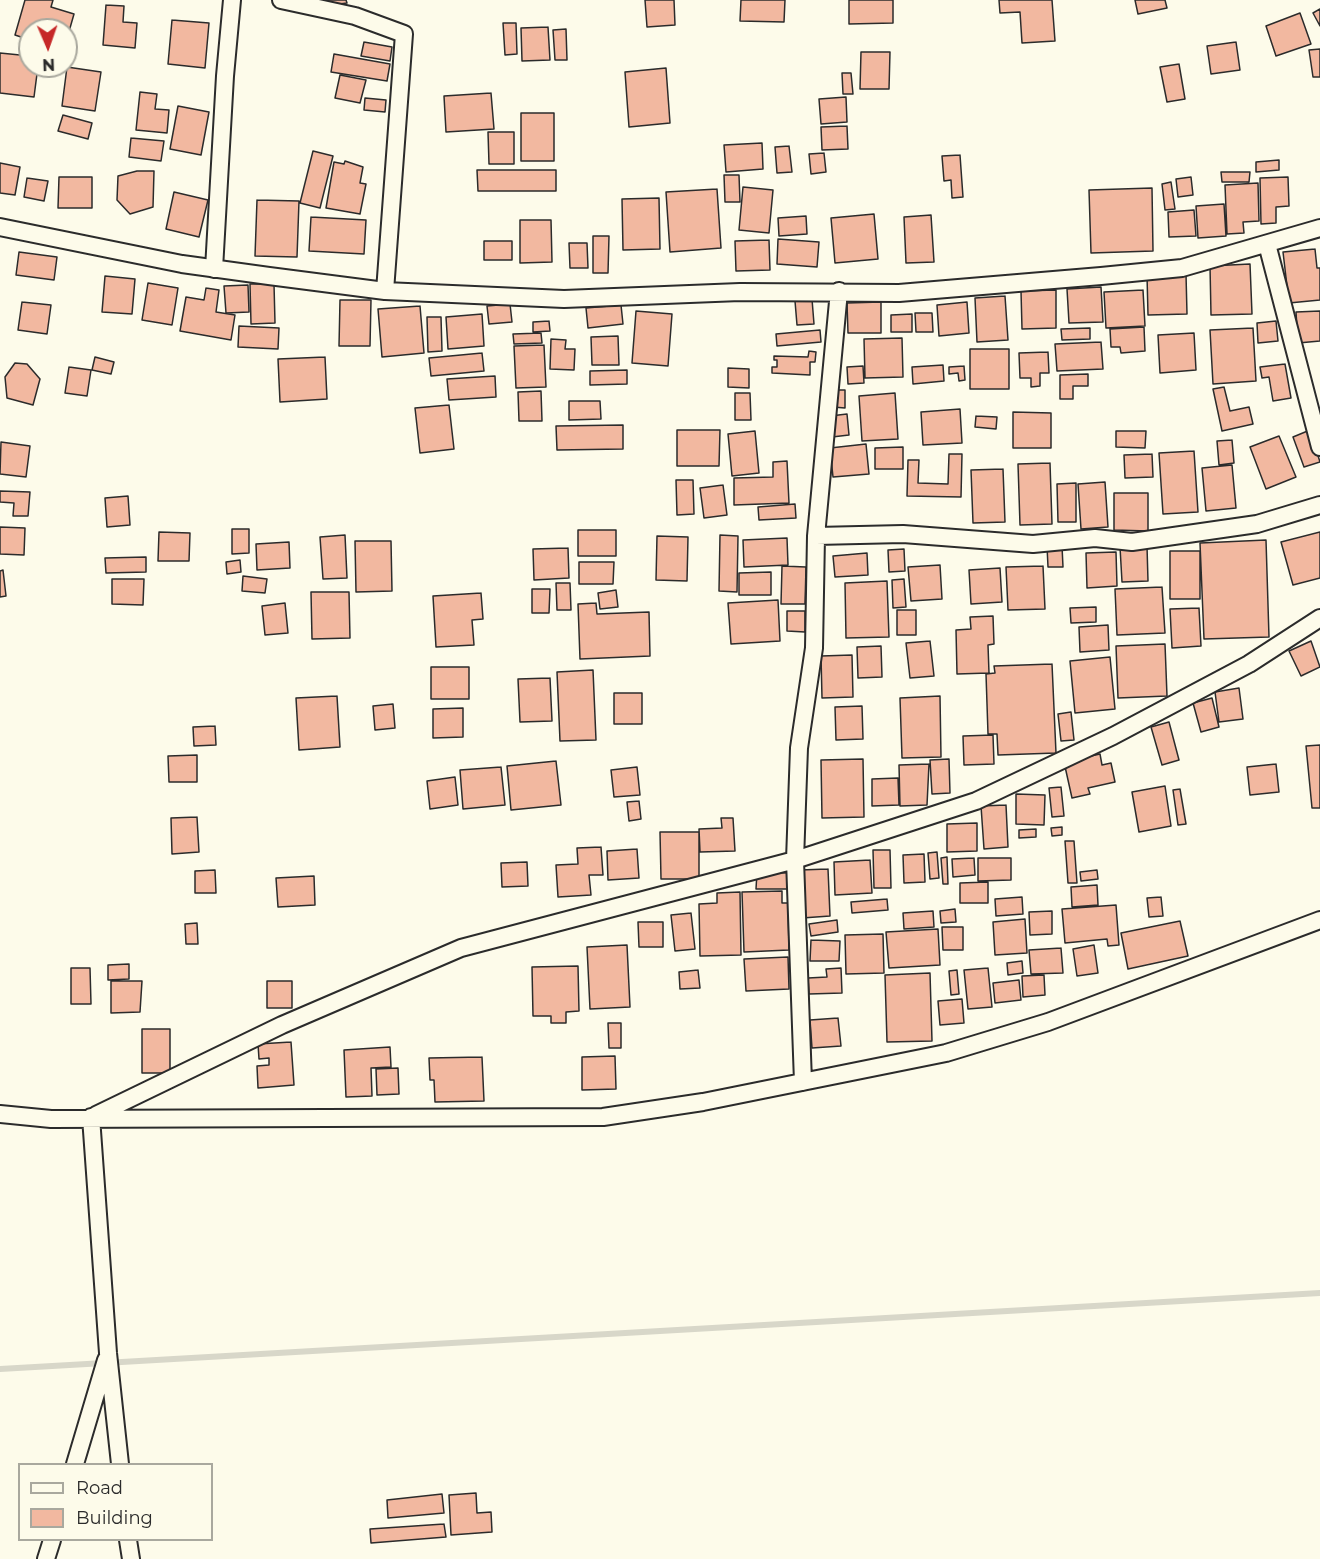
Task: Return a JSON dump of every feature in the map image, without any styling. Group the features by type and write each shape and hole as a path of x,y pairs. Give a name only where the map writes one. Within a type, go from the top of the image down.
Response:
{"street":[{"path":"214,269 225,76 232,0"},
{"path":"281,0 355,16 404,34 385,291"},
{"path":"0,227 214,269 385,291 564,299 839,291 899,293 1182,268 1320,228"},
{"path":"1267,244 1320,447"},
{"path":"803,1083 795,860 799,748 814,648 816,536 839,291"},
{"path":"816,536 903,534 1033,544 1095,538 1132,542 1257,524 1320,505"},
{"path":"91,1117 282,1025 461,948 795,860 976,801 1113,736 1249,664 1320,618"},
{"path":"0,1114 51,1119 91,1117 603,1117 703,1102 946,1053 1037,1026 1320,921"},
{"path":"91,1117 108,1353 120,1463"},
{"path":"75,1463 108,1353"},
{"path":"46,1559 51,1541"},
{"path":"128,1541 130,1559"}],"building":[{"path":"25,0 53,0 51,7 74,14 73,18 20,18"},
{"path":"323,0 346,0 347,3 324,6"},
{"path":"645,0 674,0 675,25 647,27"},
{"path":"741,0 785,0 784,22 740,21"},
{"path":"849,0 893,0 893,23 849,24"},
{"path":"999,0 1052,0 1055,41 1022,43 1020,12 1000,13"},
{"path":"1135,0 1165,0 1167,8 1138,14"},
{"path":"106,5 124,6 123,22 137,23 135,48 103,45"},
{"path":"1320,9 1320,26 1313,13"},
{"path":"1300,13 1311,44 1276,56 1266,26"},
{"path":"172,20 209,23 205,68 168,64"},
{"path":"503,23 516,23 517,54 505,55"},
{"path":"548,27 550,60 522,61 521,28"},
{"path":"566,29 567,60 555,60 553,30"},
{"path":"364,42 392,47 390,61 361,56"},
{"path":"1236,42 1240,70 1211,74 1207,46"},
{"path":"1320,49 1320,77 1313,77 1309,50"},
{"path":"861,52 890,52 889,89 860,89"},
{"path":"0,53 18,55 18,78 36,78 34,97 0,93"},
{"path":"334,54 390,64 387,81 331,72"},
{"path":"1179,64 1185,99 1167,102 1160,67"},
{"path":"666,68 670,123 629,127 625,72"},
{"path":"78,69 101,72 95,111 62,106 66,78 78,78"},
{"path":"842,73 851,73 853,94 843,94"},
{"path":"340,75 366,80 360,103 335,98"},
{"path":"140,92 157,94 155,109 169,110 167,133 136,130"},
{"path":"491,93 494,129 446,132 444,96"},
{"path":"846,97 847,122 821,124 819,99"},
{"path":"365,98 386,100 385,112 364,110"},
{"path":"178,106 209,112 201,155 170,149"},
{"path":"521,113 554,113 554,161 521,161"},
{"path":"63,115 92,123 88,139 58,131"},
{"path":"847,126 848,149 822,150 821,127"},
{"path":"488,132 514,132 514,164 489,164"},
{"path":"131,138 164,141 161,161 129,157"},
{"path":"762,143 763,169 726,172 724,145"},
{"path":"789,146 792,172 777,173 775,147"},
{"path":"313,151 333,156 320,208 300,203"},
{"path":"824,153 826,172 811,174 809,154"},
{"path":"960,155 963,197 952,198 951,180 944,181 942,156"},
{"path":"1279,160 1279,170 1256,172 1256,162"},
{"path":"345,161 363,167 360,183 366,184 360,214 326,208 334,162 344,164"},
{"path":"0,163 20,167 15,195 0,193"},
{"path":"477,170 556,170 556,191 478,191"},
{"path":"137,171 154,171 153,207 130,214 117,200 118,176"},
{"path":"1221,172 1250,172 1249,182 1222,182"},
{"path":"724,175 739,175 740,202 725,202"},
{"path":"59,177 92,177 92,208 58,208"},
{"path":"1191,177 1193,195 1178,197 1176,179"},
{"path":"1288,177 1289,206 1276,207 1276,223 1261,224 1260,178"},
{"path":"27,178 48,181 44,201 24,197"},
{"path":"1171,182 1175,209 1165,210 1162,184"},
{"path":"1258,183 1259,221 1243,222 1244,233 1227,234 1225,185"},
{"path":"743,187 773,190 769,233 739,230"},
{"path":"1152,188 1153,251 1091,253 1089,190"},
{"path":"717,189 721,248 670,252 666,192"},
{"path":"174,192 208,200 199,237 166,229"},
{"path":"659,198 660,249 623,250 622,199"},
{"path":"257,200 299,201 297,257 255,256"},
{"path":"1224,204 1226,236 1198,238 1196,206"},
{"path":"1194,210 1196,236 1169,237 1168,212"},
{"path":"874,214 878,259 835,263 831,218"},
{"path":"931,215 934,262 906,263 904,217"},
{"path":"806,216 807,234 779,236 778,218"},
{"path":"311,217 366,220 364,254 309,251"},
{"path":"520,220 551,220 552,262 520,263"},
{"path":"593,236 609,236 608,273 593,273"},
{"path":"778,239 819,242 817,267 777,264"},
{"path":"769,240 770,270 736,271 735,241"},
{"path":"484,241 512,241 512,260 484,260"},
{"path":"569,243 587,243 588,268 570,268"},
{"path":"1315,249 1317,268 1320,268 1320,300 1289,303 1283,252"},
{"path":"19,252 57,257 54,280 16,275"},
{"path":"1250,264 1252,314 1211,315 1210,266"},
{"path":"1186,274 1187,314 1148,315 1147,275"},
{"path":"105,276 135,279 132,314 102,312"},
{"path":"148,283 178,288 172,325 142,320"},
{"path":"250,284 274,284 275,323 251,324"},
{"path":"248,285 249,312 226,313 224,286"},
{"path":"1101,287 1103,322 1069,323 1067,289"},
{"path":"206,288 219,290 216,312 235,315 231,340 180,331 186,297 204,300"},
{"path":"1056,290 1056,328 1022,329 1021,291"},
{"path":"1143,290 1145,326 1106,328 1104,292"},
{"path":"1005,296 1008,340 977,342 975,298"},
{"path":"812,299 814,324 797,325 795,301"},
{"path":"340,300 371,300 370,346 339,346"},
{"path":"22,302 51,305 47,334 18,330"},
{"path":"881,302 881,333 848,333 847,303"},
{"path":"967,302 969,333 939,336 937,305"},
{"path":"510,304 512,322 489,324 487,306"},
{"path":"621,305 623,324 588,328 586,308"},
{"path":"420,306 424,353 382,357 378,309"},
{"path":"636,311 672,314 668,366 632,363"},
{"path":"1320,311 1320,341 1298,343 1296,312"},
{"path":"915,313 932,313 933,332 916,332"},
{"path":"482,314 484,346 448,349 446,317"},
{"path":"912,314 912,332 891,332 891,315"},
{"path":"427,317 441,317 442,351 428,352"},
{"path":"549,321 550,331 533,332 533,322"},
{"path":"1276,321 1278,341 1258,343 1257,323"},
{"path":"239,326 279,328 278,349 238,347"},
{"path":"1144,327 1145,351 1121,353 1120,347 1111,347 1110,329"},
{"path":"1090,328 1090,339 1062,340 1061,329"},
{"path":"1253,328 1256,381 1213,384 1210,330"},
{"path":"820,330 821,342 777,346 776,334"},
{"path":"541,333 542,343 514,344 513,334"},
{"path":"1194,333 1196,370 1160,373 1158,335"},
{"path":"618,336 619,365 592,365 591,337"},
{"path":"902,338 903,377 865,378 864,339"},
{"path":"551,339 566,340 565,349 575,349 574,370 550,369"},
{"path":"1101,342 1103,369 1057,371 1055,344"},
{"path":"544,345 546,387 516,388 514,346"},
{"path":"970,349 1009,349 1009,389 970,389"},
{"path":"809,351 816,352 815,362 810,362 810,375 772,373 772,367 777,367 777,360 774,360 774,356 808,357"},
{"path":"1048,352 1049,373 1040,373 1040,386 1031,387 1031,378 1020,378 1019,353"},
{"path":"482,353 484,371 431,376 429,358"},
{"path":"95,357 114,362 111,374 92,370"},
{"path":"325,357 327,399 280,402 278,359"},
{"path":"15,363 27,364 40,379 33,405 7,398 5,377"},
{"path":"1285,364 1291,398 1273,401 1269,377 1262,378 1260,367"},
{"path":"943,365 944,381 913,384 912,367"},
{"path":"863,366 864,383 848,384 847,367"},
{"path":"964,366 965,380 959,381 958,373 949,374 949,367"},
{"path":"69,367 91,370 87,396 65,393"},
{"path":"728,368 749,369 749,388 728,387"},
{"path":"627,370 627,384 590,385 590,371"},
{"path":"1088,374 1088,386 1073,386 1073,399 1060,399 1060,375"},
{"path":"495,376 496,397 449,400 447,379"},
{"path":"1224,387 1230,411 1249,407 1253,424 1222,431 1213,389"},
{"path":"833,390 845,390 845,408 833,407"},
{"path":"541,391 542,421 519,421 518,392"},
{"path":"735,393 750,393 751,420 735,420"},
{"path":"895,393 898,439 862,441 859,396"},
{"path":"569,401 600,401 601,419 569,420"},
{"path":"449,405 454,449 420,453 415,408"},
{"path":"960,409 962,443 923,445 921,412"},
{"path":"1013,412 1051,413 1051,448 1013,448"},
{"path":"847,414 849,435 832,437 830,416"},
{"path":"976,416 997,417 996,429 975,427"},
{"path":"623,425 623,449 557,450 556,426"},
{"path":"677,430 720,430 719,466 677,466"},
{"path":"1310,430 1320,462 1304,467 1293,437"},
{"path":"755,431 759,473 732,476 728,434"},
{"path":"1116,431 1146,431 1145,448 1116,447"},
{"path":"1279,436 1296,477 1266,489 1250,447"},
{"path":"1232,440 1234,463 1219,465 1217,441"},
{"path":"1,442 30,446 26,477 0,474"},
{"path":"866,444 869,474 833,477 830,448"},
{"path":"903,447 903,469 875,469 875,448"},
{"path":"1194,451 1198,512 1163,514 1159,453"},
{"path":"949,454 962,454 961,497 907,496 908,460 919,460 918,483 948,484"},
{"path":"1152,454 1153,477 1125,478 1124,455"},
{"path":"787,461 789,503 734,505 734,478 773,477 773,462"},
{"path":"1050,463 1052,524 1020,525 1018,464"},
{"path":"1232,465 1236,508 1206,511 1202,468"},
{"path":"1003,469 1005,522 973,523 971,470"},
{"path":"676,480 693,480 694,514 677,515"},
{"path":"1105,482 1108,527 1081,529 1078,484"},
{"path":"1076,483 1076,522 1058,522 1057,484"},
{"path":"723,485 727,515 704,518 700,488"},
{"path":"0,491 30,492 28,516 13,516 14,503 0,502"},
{"path":"1114,493 1148,493 1148,531 1114,530"},
{"path":"128,496 130,525 107,527 105,498"},
{"path":"795,504 796,518 759,520 758,507"},
{"path":"0,527 25,528 24,555 0,554"},
{"path":"232,529 249,529 249,553 232,554"},
{"path":"578,530 616,530 616,556 578,556"},
{"path":"159,532 190,533 189,561 158,561"},
{"path":"1320,532 1320,578 1293,585 1281,542"},
{"path":"345,535 347,578 323,579 320,537"},
{"path":"720,535 738,536 737,592 719,591"},
{"path":"657,536 688,537 687,581 656,580"},
{"path":"787,538 788,565 744,567 743,540"},
{"path":"1266,540 1269,637 1204,639 1200,543"},
{"path":"355,541 391,541 392,591 356,592"},
{"path":"289,542 290,568 257,570 256,544"},
{"path":"1047,546 1062,546 1063,567 1048,567"},
{"path":"1147,546 1148,581 1122,582 1120,547"},
{"path":"568,548 569,578 534,580 533,549"},
{"path":"904,549 905,571 889,572 888,550"},
{"path":"1170,551 1200,551 1200,599 1170,599"},
{"path":"1116,552 1117,586 1087,588 1086,553"},
{"path":"867,553 868,575 835,577 833,556"},
{"path":"146,557 146,572 106,573 105,558"},
{"path":"240,560 241,572 227,574 226,562"},
{"path":"579,562 614,562 613,584 579,584"},
{"path":"940,565 942,599 911,601 908,567"},
{"path":"782,566 806,567 805,604 781,604"},
{"path":"1043,566 1045,609 1008,610 1006,567"},
{"path":"1000,568 1002,602 971,604 969,570"},
{"path":"3,570 6,596 0,597 0,571"},
{"path":"771,572 771,595 739,595 739,573"},
{"path":"243,576 267,579 265,593 242,591"},
{"path":"112,579 144,579 143,605 112,604"},
{"path":"904,579 906,607 893,608 892,580"},
{"path":"887,581 889,637 846,638 845,583"},
{"path":"556,583 570,583 571,610 557,610"},
{"path":"1162,587 1165,633 1117,635 1115,589"},
{"path":"532,589 550,589 549,613 532,613"},
{"path":"616,590 618,607 600,609 598,593"},
{"path":"311,592 349,592 350,638 312,639"},
{"path":"481,593 483,619 472,620 474,645 436,647 433,596"},
{"path":"778,600 780,641 731,644 728,603"},
{"path":"285,603 288,633 265,635 262,606"},
{"path":"596,603 597,614 649,612 650,656 580,659 578,604"},
{"path":"1096,607 1096,622 1071,623 1070,608"},
{"path":"1199,608 1201,646 1172,648 1170,609"},
{"path":"897,610 916,610 916,635 897,635"},
{"path":"787,611 805,611 805,632 787,631"},
{"path":"993,616 994,644 988,645 989,673 957,674 956,630 971,629 970,617"},
{"path":"1108,625 1109,650 1080,652 1079,627"},
{"path":"930,641 934,676 910,678 906,643"},
{"path":"1311,641 1320,667 1301,676 1289,651"},
{"path":"1165,644 1167,696 1118,698 1116,646"},
{"path":"881,646 882,677 858,678 857,647"},
{"path":"852,655 853,697 822,698 821,656"},
{"path":"1110,657 1115,709 1075,713 1070,661"},
{"path":"1052,664 1056,753 998,755 997,734 988,734 986,674 995,673 994,666"},
{"path":"431,667 469,667 469,699 431,699"},
{"path":"593,670 596,740 560,741 557,672"},
{"path":"550,678 552,721 520,722 518,679"},
{"path":"1239,688 1243,719 1219,722 1215,692"},
{"path":"614,693 642,693 642,724 614,724"},
{"path":"337,696 340,747 299,750 296,698"},
{"path":"940,696 941,757 902,758 900,698"},
{"path":"1212,698 1219,727 1201,732 1193,703"},
{"path":"393,704 395,728 375,730 373,706"},
{"path":"862,706 863,739 836,740 835,707"},
{"path":"463,708 463,737 433,738 433,709"},
{"path":"1071,712 1074,740 1061,741 1058,714"},
{"path":"1169,722 1179,760 1162,765 1151,727"},
{"path":"215,726 216,745 194,746 193,727"},
{"path":"993,735 994,764 964,765 963,736"},
{"path":"1320,745 1320,808 1312,808 1306,746"},
{"path":"1100,754 1102,765 1111,763 1115,782 1088,788 1090,794 1072,798 1064,762"},
{"path":"197,755 197,782 169,782 168,756"},
{"path":"863,759 864,817 822,818 821,760"},
{"path":"949,759 950,793 932,794 930,760"},
{"path":"556,761 561,805 511,810 507,766"},
{"path":"929,764 927,805 900,806 899,765"},
{"path":"1276,764 1279,792 1250,795 1247,767"},
{"path":"501,767 505,805 463,809 460,770"},
{"path":"637,767 640,795 614,797 611,770"},
{"path":"455,777 458,805 430,809 427,781"},
{"path":"898,778 899,805 872,806 872,779"},
{"path":"1165,786 1171,826 1139,832 1132,792"},
{"path":"1061,787 1064,816 1052,817 1049,788"},
{"path":"1180,789 1186,824 1178,825 1173,790"},
{"path":"1016,794 1045,795 1044,825 1016,824"},
{"path":"639,801 641,819 629,821 627,802"},
{"path":"1006,805 1008,847 984,849 981,806"},
{"path":"197,817 199,852 172,854 171,818"},
{"path":"721,818 733,818 735,851 700,852 699,829 722,828"},
{"path":"977,823 977,851 947,852 947,824"},
{"path":"1062,827 1062,835 1052,836 1051,828"},
{"path":"1036,829 1036,837 1019,838 1019,830"},
{"path":"660,832 699,832 699,879 661,879"},
{"path":"1065,841 1074,841 1077,883 1068,883"},
{"path":"601,847 603,875 589,875 591,895 558,897 556,865 578,864 577,848"},
{"path":"637,849 639,878 608,880 607,851"},
{"path":"873,850 890,850 891,888 874,888"},
{"path":"937,852 939,878 930,879 928,853"},
{"path":"924,854 925,882 904,883 903,855"},
{"path":"947,857 948,884 943,884 941,858"},
{"path":"974,858 975,875 953,877 952,859"},
{"path":"978,858 1011,858 1011,880 978,881"},
{"path":"870,860 872,893 835,895 834,862"},
{"path":"527,862 528,886 502,887 501,863"},
{"path":"828,869 830,916 802,918 800,870"},
{"path":"215,870 216,893 195,893 195,871"},
{"path":"1097,870 1098,879 1081,881 1080,872"},
{"path":"757,872 789,873 789,889 756,889"},
{"path":"314,876 315,905 278,907 276,878"},
{"path":"988,882 988,903 960,903 960,883"},
{"path":"1097,885 1098,905 1072,907 1071,887"},
{"path":"782,891 782,903 788,903 789,950 744,952 742,892"},
{"path":"740,892 741,955 700,956 699,904 717,903 717,893"},
{"path":"1022,897 1023,914 996,916 995,899"},
{"path":"1161,897 1163,916 1149,917 1147,898"},
{"path":"887,899 888,910 852,913 851,902"},
{"path":"1116,905 1119,945 1108,946 1107,939 1065,943 1062,909"},
{"path":"955,909 956,922 941,923 940,911"},
{"path":"933,911 934,927 904,929 903,913"},
{"path":"1052,911 1052,934 1030,935 1029,912"},
{"path":"691,913 695,949 675,951 671,915"},
{"path":"1025,919 1027,953 995,955 993,922"},
{"path":"837,920 838,932 811,936 809,924"},
{"path":"1180,921 1188,956 1128,969 1121,933"},
{"path":"638,922 663,922 663,947 639,947"},
{"path":"197,923 198,944 186,944 185,924"},
{"path":"942,927 963,927 963,950 943,950"},
{"path":"938,929 940,965 889,968 886,932"},
{"path":"883,934 884,973 846,974 845,935"},
{"path":"811,940 840,941 839,961 810,961"},
{"path":"627,945 630,1007 590,1009 587,947"},
{"path":"1094,945 1098,973 1077,976 1073,949"},
{"path":"1061,948 1063,973 1031,974 1029,950"},
{"path":"788,957 789,989 746,991 744,959"},
{"path":"1022,961 1023,973 1008,975 1007,963"},
{"path":"129,964 129,979 108,980 108,965"},
{"path":"578,966 579,1011 566,1012 566,1023 551,1023 551,1016 533,1016 532,967"},
{"path":"71,968 90,968 91,1004 71,1004"},
{"path":"841,968 842,993 809,994 808,978 827,977 826,969"},
{"path":"988,968 992,1007 968,1009 964,970"},
{"path":"698,970 700,988 680,989 679,972"},
{"path":"957,970 959,994 951,995 949,971"},
{"path":"930,973 932,1041 887,1042 885,975"},
{"path":"1044,975 1045,995 1023,997 1022,976"},
{"path":"1019,980 1021,1000 995,1003 993,983"},
{"path":"111,981 142,981 140,1012 111,1013"},
{"path":"267,981 292,981 292,1008 267,1008"},
{"path":"962,999 964,1023 940,1025 938,1001"},
{"path":"838,1018 841,1046 812,1048 810,1020"},
{"path":"608,1023 621,1023 621,1048 609,1048"},
{"path":"142,1029 170,1029 170,1073 142,1073"},
{"path":"291,1042 294,1085 258,1088 257,1066 269,1065 269,1058 259,1059 258,1044"},
{"path":"390,1047 391,1067 371,1068 372,1096 346,1097 344,1050"},
{"path":"615,1056 616,1089 582,1090 582,1057"},
{"path":"482,1057 484,1101 435,1102 434,1080 430,1080 429,1058"},
{"path":"398,1068 399,1094 377,1095 376,1069"},
{"path":"476,1493 477,1513 491,1512 492,1532 451,1535 449,1495"},
{"path":"442,1494 444,1513 388,1518 387,1500"},
{"path":"444,1524 446,1537 371,1543 370,1529"}],"waterway":[{"path":"0,1369 1320,1293"}]}
